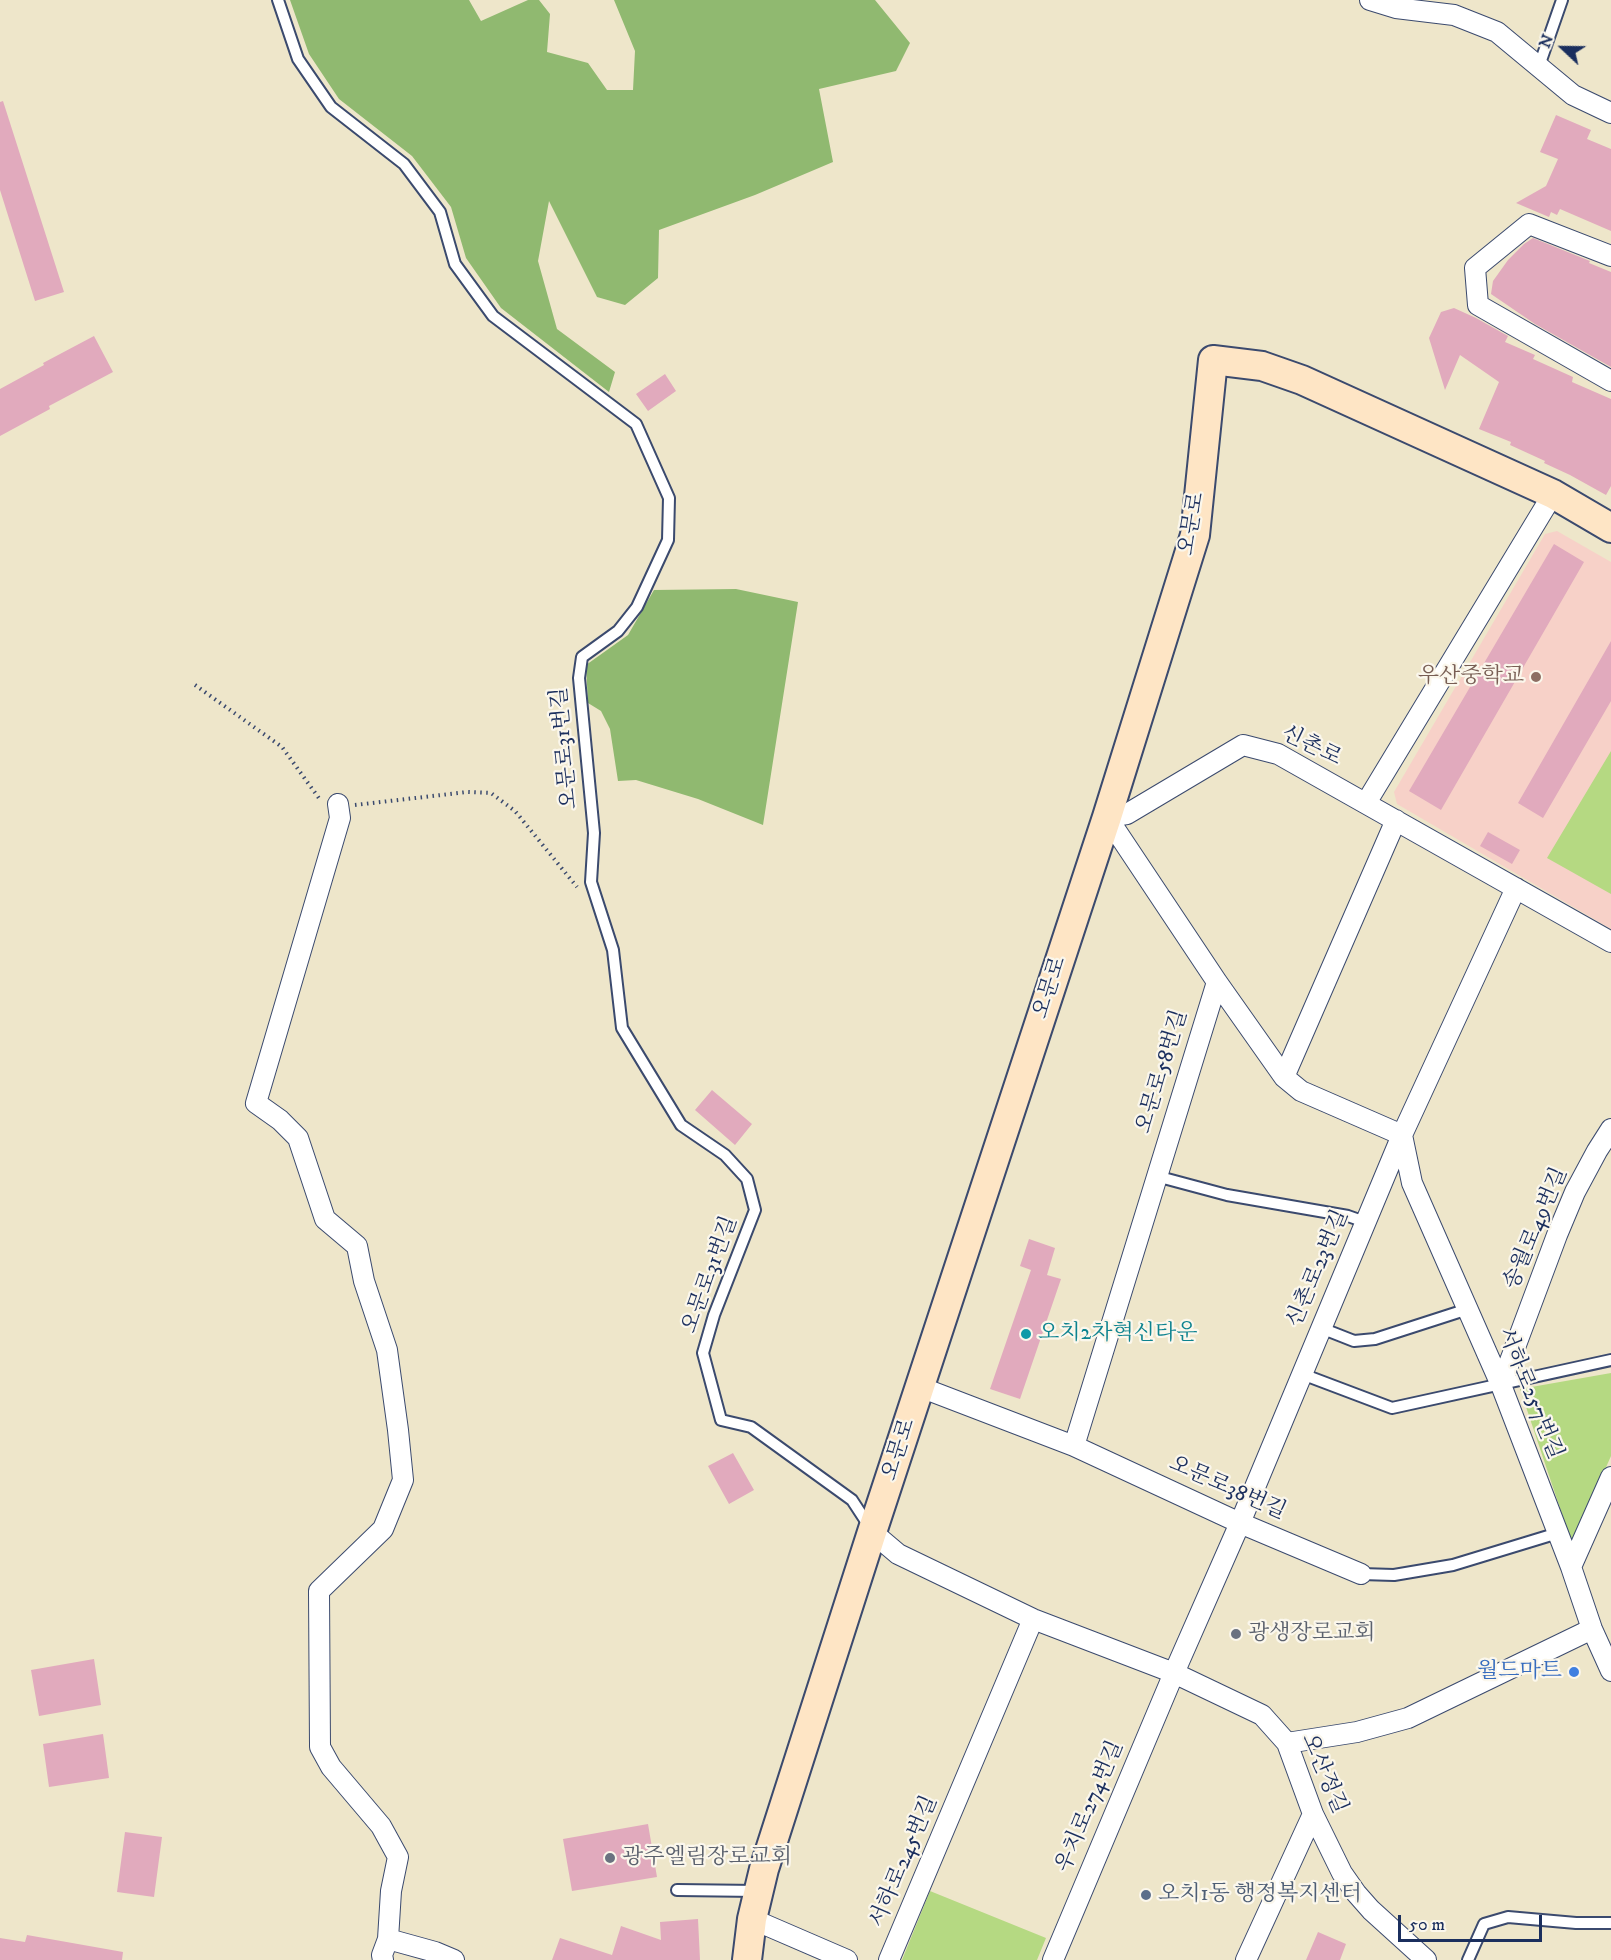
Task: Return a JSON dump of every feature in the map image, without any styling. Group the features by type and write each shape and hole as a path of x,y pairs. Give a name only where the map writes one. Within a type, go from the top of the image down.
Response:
{"street":[{"path":"1370,0 1396,8 1454,15 1497,32 1573,95 1611,113"},
{"path":"1611,256 1529,224 1475,268 1478,305 1611,381"},
{"name":"오문로","path":"747,1960 758,1891 872,1532 1107,817 1195,535 1213,360 1262,366 1302,380 1553,494"},
{"path":"1366,803 1553,494 1611,528"},
{"name":"신촌로","path":"1107,817 1127,814 1243,745 1278,754 1611,942"},
{"path":"338,804 340,818 255,1103 280,1120 298,1138 325,1219 357,1246 364,1281 387,1350 403,1480 383,1529 319,1591 320,1747 331,1767 381,1826 398,1857 391,1891 388,1939 382,1955 383,1960"},
{"path":"1107,817 1217,982 1284,1077 1301,1091 1402,1135"},
{"path":"1284,1077 1396,820"},
{"name":"신촌로23번길","path":"1174,1673 1240,1522 1402,1135 1516,888"},
{"name":"오문로58번길","path":"1156,1176 1217,982"},
{"name":"송월로49번길","path":"1501,1384 1575,1192 1611,1129"},
{"name":"서하로257번길","path":"1402,1135 1412,1183 1501,1384 1571,1567 1592,1629 1611,1671"},
{"path":"1074,1446 1156,1176"},
{"name":"오문로38번길","path":"920,1387 1074,1446 1361,1575"},
{"path":"1571,1567 1611,1478"},
{"name":"오산정길","path":"872,1532 898,1554 1033,1619 1174,1673 1262,1715 1287,1743 1313,1814 1342,1873 1371,1910 1426,1960"},
{"name":"서하로245번길","path":"889,1960 1033,1619"},
{"path":"1287,1743 1357,1732 1408,1718 1592,1629"},
{"name":"우치로274번길","path":"1053,1960 1174,1673"},
{"path":"1246,1960 1313,1814"},
{"path":"752,1919 847,1960"},
{"path":"388,1939 435,1952 454,1960"}],"lane":[{"name":"오문로31번길","path":"278,0 298,60 330,107 404,164 440,212 455,264 493,316 636,424 669,498 668,540 637,607 618,631 582,657 579,678 594,833 591,882 613,950 622,1028 681,1125 725,1155 747,1179 755,1210 714,1316 703,1353 721,1420 752,1427 852,1500 872,1532"},
{"path":"1539,66 1562,0"},
{"path":"1156,1176 1227,1195 1348,1216 1365,1222"},
{"path":"1321,1328 1354,1341 1375,1339 1468,1309"},
{"path":"1302,1374 1392,1408 1611,1360"},
{"path":"1361,1575 1394,1575 1453,1565 1558,1533"},
{"path":"677,1890 758,1891"},
{"path":"1468,1960 1484,1924 1508,1917 1606,1923"}],"path":[{"path":"195,685 282,747 321,802 357,806 467,792 492,793 515,811 602,918"}],"shaded area":[{"name":"우산중학교","path":"1557,531 1611,562 1611,929 1397,804 1394,792 1545,534"}],"green space":[{"path":"290,0 469,0 481,21 528,0 539,0 550,14 547,52 588,63 607,90 633,90 635,51 614,0 875,0 910,43 896,71 819,89 833,162 755,195 659,230 658,278 625,305 597,297 549,201 538,261 557,329 615,372 609,392 501,308 466,258 451,207 412,156 339,99 309,54"},
{"path":"736,589 798,602 763,825 698,799 636,780 618,781 610,729 601,711 588,703 586,665 628,635 654,590"},
{"path":"1611,751 1611,894 1547,858"},
{"path":"1611,1373 1611,1456 1572,1544 1520,1389"},
{"path":"930,1891 1046,1938 1037,1960 902,1960"}],"building":[{"path":"3,101 64,292 35,301 0,190 0,102"},
{"path":"1556,115 1591,130 1587,139 1611,149 1611,231 1560,209 1557,215 1551,212 1549,217 1516,203 1546,186 1558,159 1540,152"},
{"path":"1533,238 1611,272 1611,367 1535,324 1491,294 1493,281 1508,260"},
{"path":"1454,308 1508,336 1505,342 1535,355 1533,359 1573,377 1572,382 1611,399 1611,486 1606,495 1544,463 1545,461 1510,445 1511,442 1479,429 1499,382 1460,355 1445,390 1429,338 1441,312"},
{"path":"94,336 113,372 49,406 50,409 0,436 0,389"},
{"path":"665,374 676,391 648,411 636,394"},
{"path":"1554,544 1584,562 1441,810 1409,791"},
{"path":"1611,641 1611,701 1543,818 1518,803"},
{"path":"1488,832 1520,850 1512,864 1480,846"},
{"path":"712,1090 752,1124 735,1145 695,1110"},
{"name":"오치2차혁신타운","path":"1029,1239 1055,1248 1047,1275 1061,1279 1020,1399 990,1389 1031,1270 1020,1266"},
{"path":"733,1453 754,1490 729,1504 708,1466"},
{"path":"94,1659 101,1705 39,1716 31,1670"},
{"path":"103,1734 109,1778 49,1787 43,1744"},
{"name":"광주엘림장로교회","path":"648,1824 657,1877 572,1891 563,1839"},
{"path":"125,1832 162,1837 154,1897 117,1892"},
{"path":"698,1919 700,1960 552,1960 560,1938 612,1955 621,1926 661,1940 660,1922"},
{"path":"1318,1932 1346,1944 1340,1960 1306,1960"},
{"path":"27,1935 123,1952 122,1960 0,1960 0,1938 25,1942"}],"place":[{"name":"우산중학교","path":"1536,677"},
{"name":"오치2차혁신타운","path":"1026,1334"},
{"name":"광생장로교회","path":"1236,1634"},
{"name":"월드마트","path":"1574,1672"},
{"name":"광주엘림장로교회","path":"610,1858"},
{"name":"오치1동 행정복지센터","path":"1146,1895"}]}
